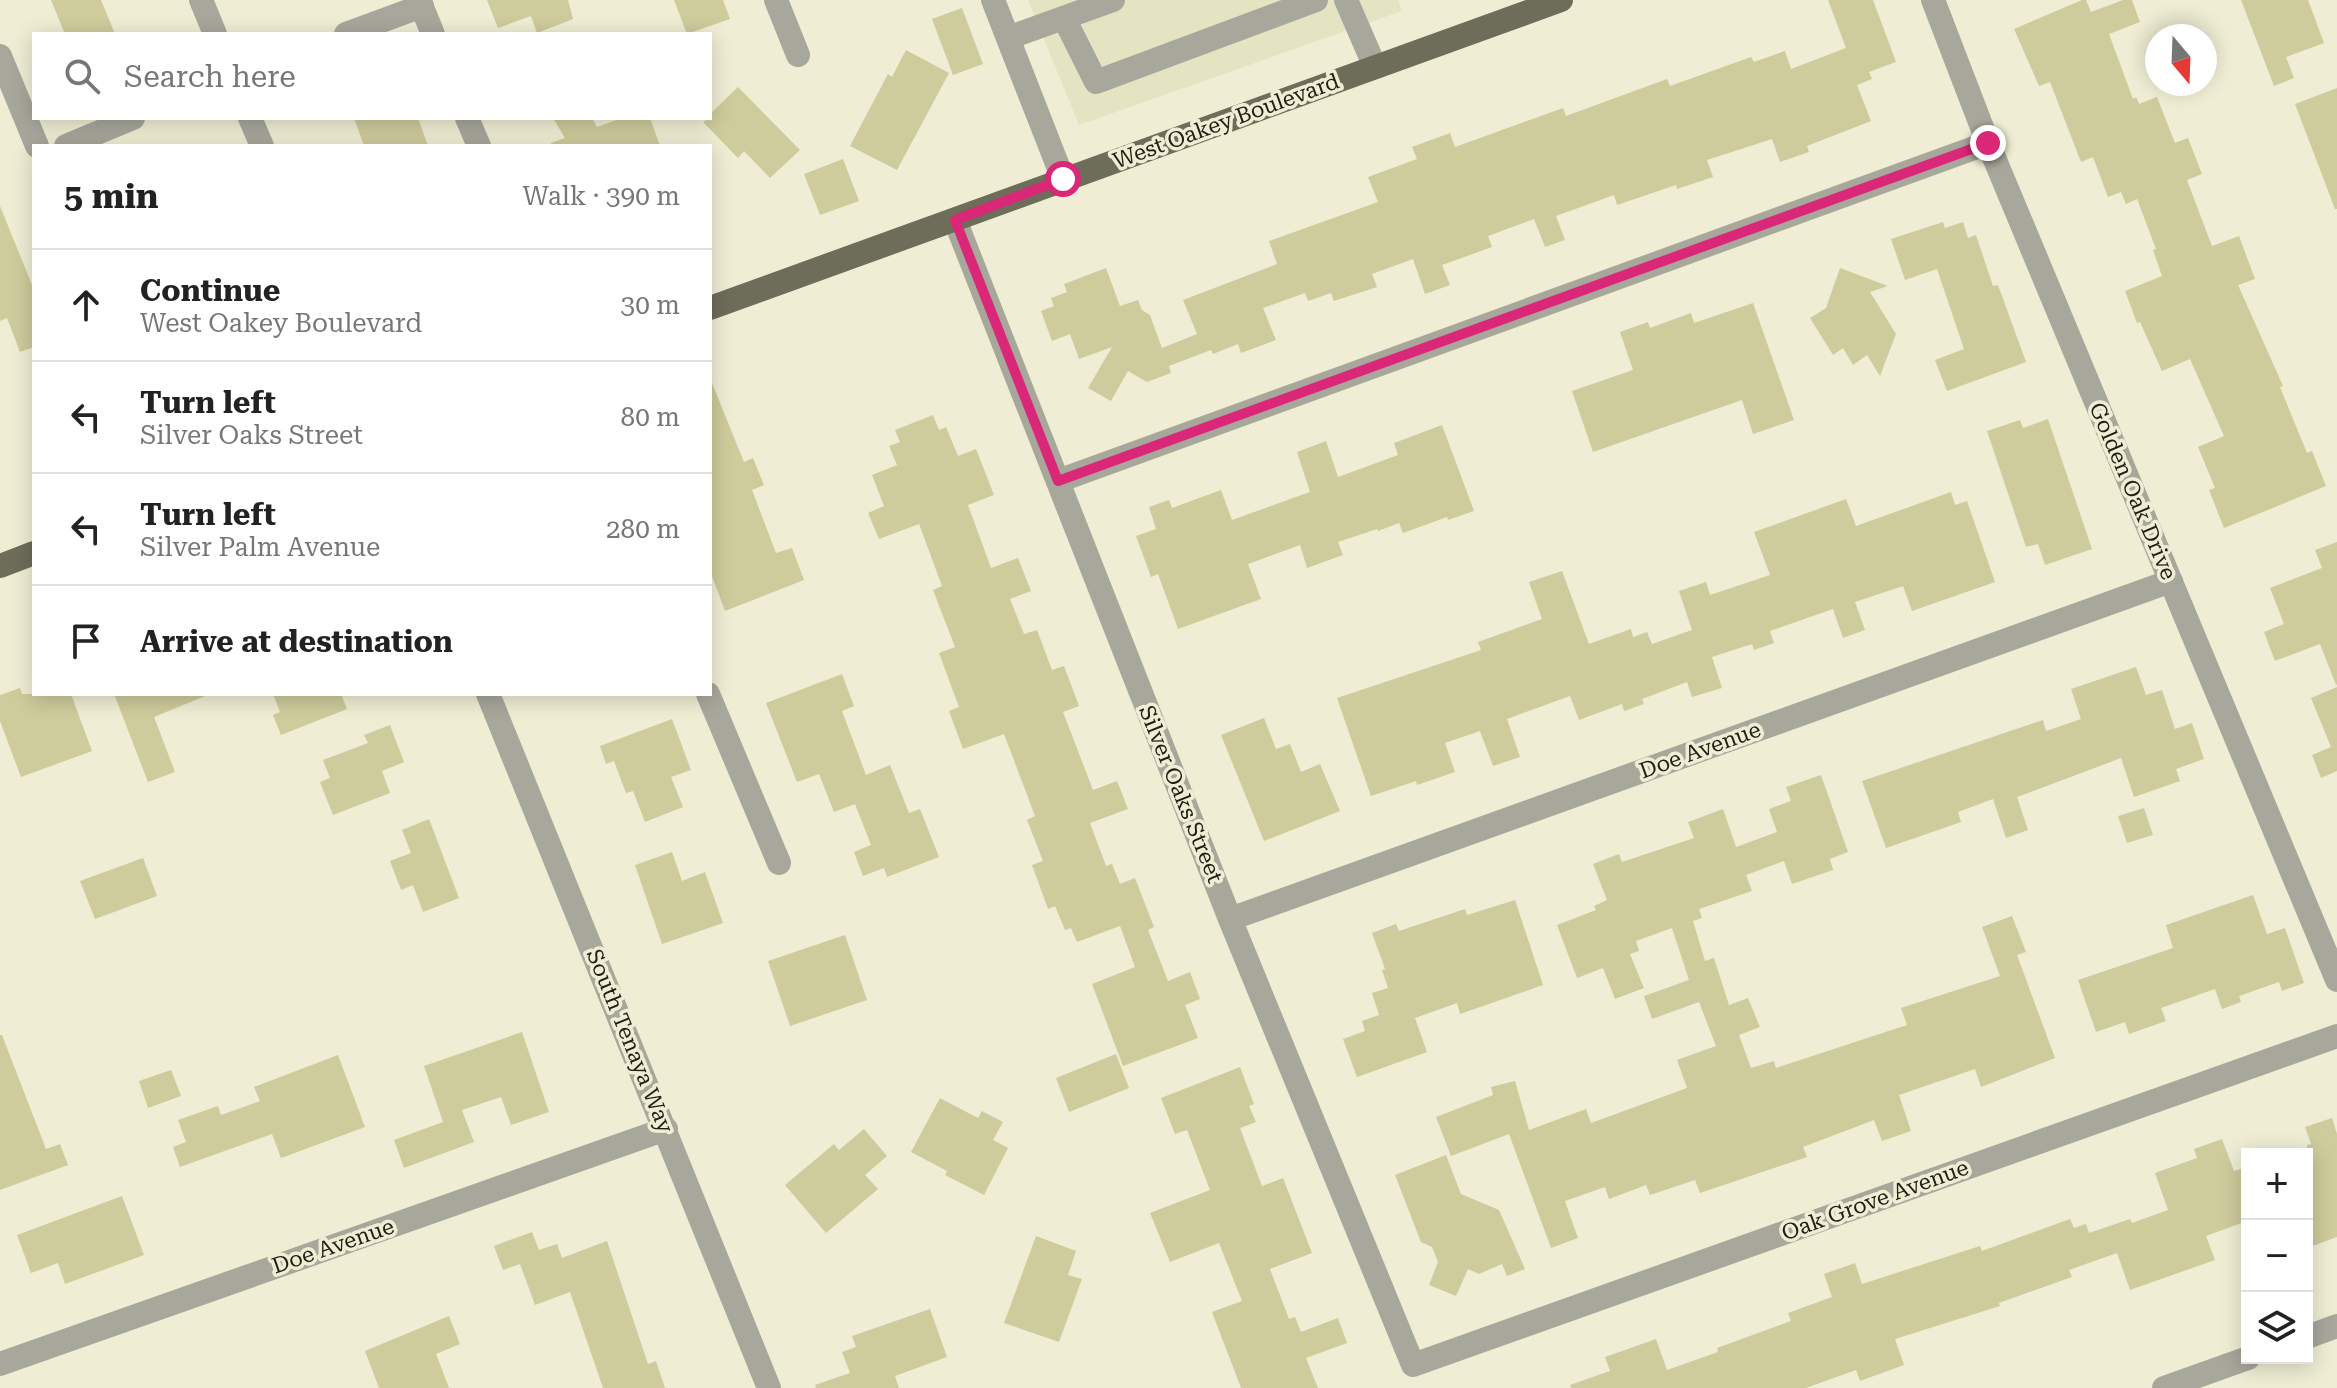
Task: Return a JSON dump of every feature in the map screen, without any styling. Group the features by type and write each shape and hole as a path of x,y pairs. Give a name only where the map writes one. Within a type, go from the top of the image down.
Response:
{"main road":[{"name":"West Oakey Boulevard","path":"712,307 1561,0"},
{"path":"0,566 32,554"}],"street":[{"path":"201,0 214,32"},
{"path":"776,0 798,55"},
{"path":"993,0 1063,179"},
{"path":"1008,38 1113,0"},
{"path":"1064,18 1096,82 1316,0"},
{"path":"1346,0 1375,67"},
{"name":"Golden Oak Drive","path":"1933,0 1988,143 2337,980"},
{"path":"351,32 420,3 432,32"},
{"path":"0,56 36,144"},
{"path":"71,144 128,120"},
{"path":"251,120 261,144"},
{"path":"468,120 478,144"},
{"path":"1058,481 1988,143"},
{"name":"Silver Oaks Street","path":"955,220 1230,919 1413,1365"},
{"name":"Doe Avenue","path":"1230,919 2171,581"},
{"name":"South Tenaya Way","path":"489,696 769,1388"},
{"path":"709,696 779,863"},
{"name":"Oak Grove Avenue","path":"1413,1365 2337,1036"},
{"name":"Doe Avenue","path":"0,1364 666,1129"},
{"path":"2313,1335 2337,1326"},
{"path":"2164,1388 2241,1360"}],"shaded area":[{"path":"1028,0 1398,0 1402,11 1079,125"}],"building":[{"path":"51,0 101,0 114,32 64,32"},
{"path":"487,0 568,0 573,19 540,32 537,32 531,16 498,28"},
{"path":"674,0 723,0 730,19 686,32"},
{"path":"1828,0 1873,0 1896,62 1869,72 1872,79 1857,85 1871,121 1807,146 1809,152 1780,162 1772,139 1707,160 1713,177 1677,189 1676,185 1617,205 1614,195 1556,216 1565,240 1545,247 1534,219 1488,236 1492,247 1442,265 1450,285 1425,294 1413,259 1372,274 1377,287 1334,301 1331,293 1308,301 1305,293 1263,308 1276,340 1241,353 1238,344 1213,354 1211,350 1169,366 1171,373 1147,382 1128,371 1111,401 1088,388 1112,347 1079,359 1070,334 1052,341 1041,311 1054,306 1051,298 1067,292 1064,284 1106,268 1120,306 1138,300 1142,310 1150,315 1162,348 1197,334 1183,300 1277,264 1269,241 1378,202 1368,177 1417,159 1412,147 1450,133 1455,147 1563,108 1566,116 1667,79 1670,86 1751,57 1754,62 1785,51 1791,69 1846,48"},
{"path":"2086,0 2091,12 2123,0 2132,0 2140,22 2109,34 2133,99 2136,97 2139,104 2157,97 2175,143 2188,138 2202,174 2187,180 2212,246 2239,236 2255,279 2238,285 2283,386 2280,387 2307,453 2312,451 2326,486 2224,528 2209,490 2215,488 2198,447 2224,436 2190,359 2162,371 2140,322 2137,323 2125,291 2162,276 2153,250 2156,249 2137,199 2126,204 2121,192 2108,197 2093,157 2081,162 2050,82 2039,86 2014,29"},
{"path":"2241,0 2308,0 2324,43 2286,57 2294,78 2274,86"},
{"path":"962,8 983,64 953,75 932,19"},
{"path":"906,50 949,73 897,170 850,146 888,74 892,77"},
{"path":"738,87 800,150 770,178 744,151 738,158 703,122 712,120 712,112"},
{"path":"2337,88 2337,209 2335,209 2295,104"},
{"path":"355,120 419,120 427,144 363,144"},
{"path":"554,120 593,120 597,127 616,120 651,120 659,144 551,144 565,138"},
{"path":"843,159 859,201 820,215 804,174"},
{"path":"0,206 32,285 32,348 20,352 7,318 0,321"},
{"path":"1943,222 1945,228 1963,222 1968,238 1976,235 1993,286 1998,285 2026,362 1947,391 1935,360 1964,349 1937,269 1905,280 1891,239"},
{"path":"1840,268 1888,286 1870,292 1896,334 1880,376 1867,355 1853,365 1843,348 1833,355 1810,318 1826,308"},
{"path":"1753,303 1794,420 1753,434 1742,400 1593,452 1572,391 1633,370 1620,332 1648,322 1650,328 1691,313 1694,323"},
{"path":"712,383 744,462 753,458 764,485 752,490 776,553 792,548 804,580 725,611 712,576"},
{"path":"933,415 939,430 946,427 958,456 976,449 994,495 968,505 991,568 1018,558 1031,591 1010,599 1024,634 1037,630 1052,670 1064,666 1079,706 1063,712 1093,790 1117,781 1128,809 1090,823 1106,866 1112,864 1120,884 1135,878 1154,927 1148,930 1168,981 1190,972 1200,999 1185,1005 1198,1038 1123,1066 1092,984 1135,967 1120,926 1077,942 1071,928 1065,930 1055,906 1048,909 1032,865 1043,861 1027,820 1035,816 1004,734 963,749 949,711 959,707 939,653 955,647 933,590 942,586 919,524 879,539 868,513 884,506 872,475 897,465 889,446 900,442 895,430"},
{"path":"2048,419 2092,549 2045,565 2038,544 2026,547 1987,431 2020,420 2023,428"},
{"path":"1442,425 1474,511 1403,533 1399,523 1338,542 1343,555 1307,568 1300,545 1248,564 1261,599 1178,629 1158,574 1151,577 1136,536 1156,529 1149,507 1169,500 1172,508 1221,490 1232,520 1310,492 1297,452 1326,441 1338,477 1398,455 1394,443"},
{"path":"1951,492 1955,505 1967,501 1995,582 1912,611 1903,586 1855,602 1865,630 1843,638 1833,609 1770,631 1774,643 1754,650 1752,644 1712,657 1722,688 1692,697 1687,682 1642,699 1644,704 1624,711 1622,704 1579,720 1570,696 1507,719 1520,757 1493,766 1480,731 1445,743 1455,772 1371,796 1337,698 1481,650 1478,642 1542,619 1529,582 1562,571 1589,644 1631,629 1633,637 1647,632 1652,644 1692,630 1679,591 1706,582 1710,595 1770,575 1754,532 1846,499 1856,526"},
{"path":"2337,542 2336,685 2320,644 2275,661 2264,632 2284,624 2270,588 2322,568 2315,550"},
{"path":"2136,667 2146,695 2162,690 2175,729 2192,723 2204,759 2176,769 2180,781 2134,797 2121,758 2017,797 2028,830 2006,838 1993,799 1958,812 1961,822 1886,848 1862,781 2043,720 2046,731 2081,719 2071,689"},
{"path":"842,674 854,706 842,711 866,775 890,765 909,813 920,809 939,857 887,877 884,868 863,876 854,852 871,845 855,804 834,812 819,774 797,782 766,703"},
{"path":"2337,687 2337,771 2321,778 2312,755 2331,747 2311,698"},
{"path":"20,688 22,694 32,696 72,696 92,751 21,777 0,721 0,695"},
{"path":"115,696 205,696 154,717 175,772 148,782"},
{"path":"274,696 342,696 347,709 281,735 273,715 280,712"},
{"path":"1264,718 1276,749 1290,744 1301,772 1320,764 1340,811 1264,841 1221,735"},
{"path":"672,719 691,770 671,777 683,807 645,822 633,791 626,793 614,761 606,764 600,746"},
{"path":"390,725 404,762 382,771 390,793 333,815 320,782 330,778 323,760 368,743 364,735"},
{"path":"1821,775 1848,852 1830,859 1833,870 1792,884 1784,861 1746,875 1752,891 1699,909 1702,918 1693,921 1705,961 1714,958 1729,1005 1748,998 1760,1027 1739,1035 1751,1068 1774,1061 1776,1068 1907,1025 1901,1008 2000,976 1982,927 2012,916 2026,952 2017,955 2055,1058 1981,1087 1975,1069 1899,1095 1911,1131 1882,1141 1874,1120 1803,1147 1807,1157 1700,1193 1695,1180 1650,1195 1646,1185 1609,1199 1605,1187 1565,1201 1578,1238 1551,1248 1509,1134 1451,1156 1436,1117 1493,1095 1491,1087 1515,1081 1529,1130 1586,1109 1591,1123 1687,1088 1677,1060 1716,1046 1699,1002 1652,1019 1644,996 1689,980 1672,928 1636,941 1639,951 1630,954 1644,988 1615,999 1603,968 1577,978 1557,925 1596,910 1594,906 1607,900 1593,864 1619,854 1622,862 1694,838 1688,822 1723,809 1736,847 1777,832 1769,809 1791,801 1786,787"},
{"path":"2144,808 2153,835 2127,843 2118,816"},
{"path":"429,819 459,898 423,912 413,885 401,890 390,861 411,853 402,830"},
{"path":"672,852 682,881 705,872 723,923 662,944 635,865"},
{"path":"143,858 157,896 95,919 80,881"},
{"path":"2253,895 2267,934 2285,928 2304,983 2282,991 2279,982 2239,996 2241,1002 2222,1009 2215,989 2161,1008 2166,1021 2129,1034 2125,1022 2096,1032 2078,980 2173,948 2166,925"},
{"path":"1515,900 1543,985 1460,1014 1457,1003 1415,1018 1427,1052 1357,1077 1343,1039 1365,1031 1362,1021 1379,1015 1372,993 1388,988 1382,970 1385,969 1372,933 1396,924 1399,931 1465,909 1467,915"},
{"path":"845,935 867,1000 790,1026 768,961"},
{"path":"522,1032 549,1112 511,1125 501,1097 462,1110 474,1142 404,1168 394,1140 443,1122 424,1066"},
{"path":"0,1035 46,1149 60,1144 68,1165 0,1190"},
{"path":"1116,1054 1129,1088 1069,1112 1056,1078"},
{"path":"338,1055 365,1127 281,1158 272,1134 180,1167 173,1147 186,1142 178,1120 218,1106 221,1115 260,1101 254,1087"},
{"path":"1240,1067 1254,1104 1249,1106 1256,1122 1240,1128 1262,1186 1283,1178 1312,1253 1270,1269 1289,1319 1295,1317 1301,1332 1338,1318 1347,1343 1306,1358 1318,1388 1241,1388 1212,1312 1242,1301 1219,1243 1170,1262 1150,1213 1210,1190 1187,1130 1175,1134 1161,1098"},
{"path":"171,1070 181,1096 148,1108 139,1081"},
{"path":"940,1098 978,1118 982,1111 1003,1122 993,1140 1008,1148 984,1195 945,1175 947,1171 911,1152"},
{"path":"2332,1118 2337,1134 2337,1237 2313,1246 2313,1148 2307,1148 2311,1144 2305,1127"},
{"path":"864,1129 887,1156 865,1175 878,1189 826,1233 785,1185 834,1144 839,1150"},
{"path":"2222,1139 2234,1171 2241,1169 2241,1223 2206,1236 2215,1260 2130,1290 2117,1253 2069,1270 2072,1277 1999,1303 2000,1306 1895,1339 1904,1365 1860,1381 1856,1370 1806,1388 1571,1388 1570,1385 1610,1371 1605,1357 1656,1339 1667,1370 1791,1321 1788,1313 1832,1297 1824,1274 1855,1263 1862,1284 1980,1246 1982,1251 2070,1219 2074,1228 2086,1224 2089,1233 2130,1219 2132,1223 2168,1210 2155,1173 2197,1158 2194,1149"},
{"path":"1446,1155 1461,1194 1499,1210 1525,1269 1507,1276 1502,1264 1479,1274 1468,1269 1456,1296 1429,1285 1438,1262 1432,1247 1421,1242 1395,1175"},
{"path":"122,1196 144,1255 65,1284 58,1263 31,1273 17,1235"},
{"path":"532,1232 539,1250 557,1244 562,1258 607,1241 648,1364 656,1361 665,1388 603,1388 570,1292 535,1305 520,1264 503,1270 494,1246"},
{"path":"1036,1236 1076,1251 1068,1275 1082,1279 1059,1342 1004,1323"},
{"path":"930,1309 947,1357 895,1376 899,1388 816,1388 815,1385 850,1373 842,1352 856,1347 852,1336"},
{"path":"449,1316 460,1344 436,1354 449,1388 379,1388 365,1351"}],"route":[{"path":"1063,179 955,220 1058,481 1988,143"}]}
